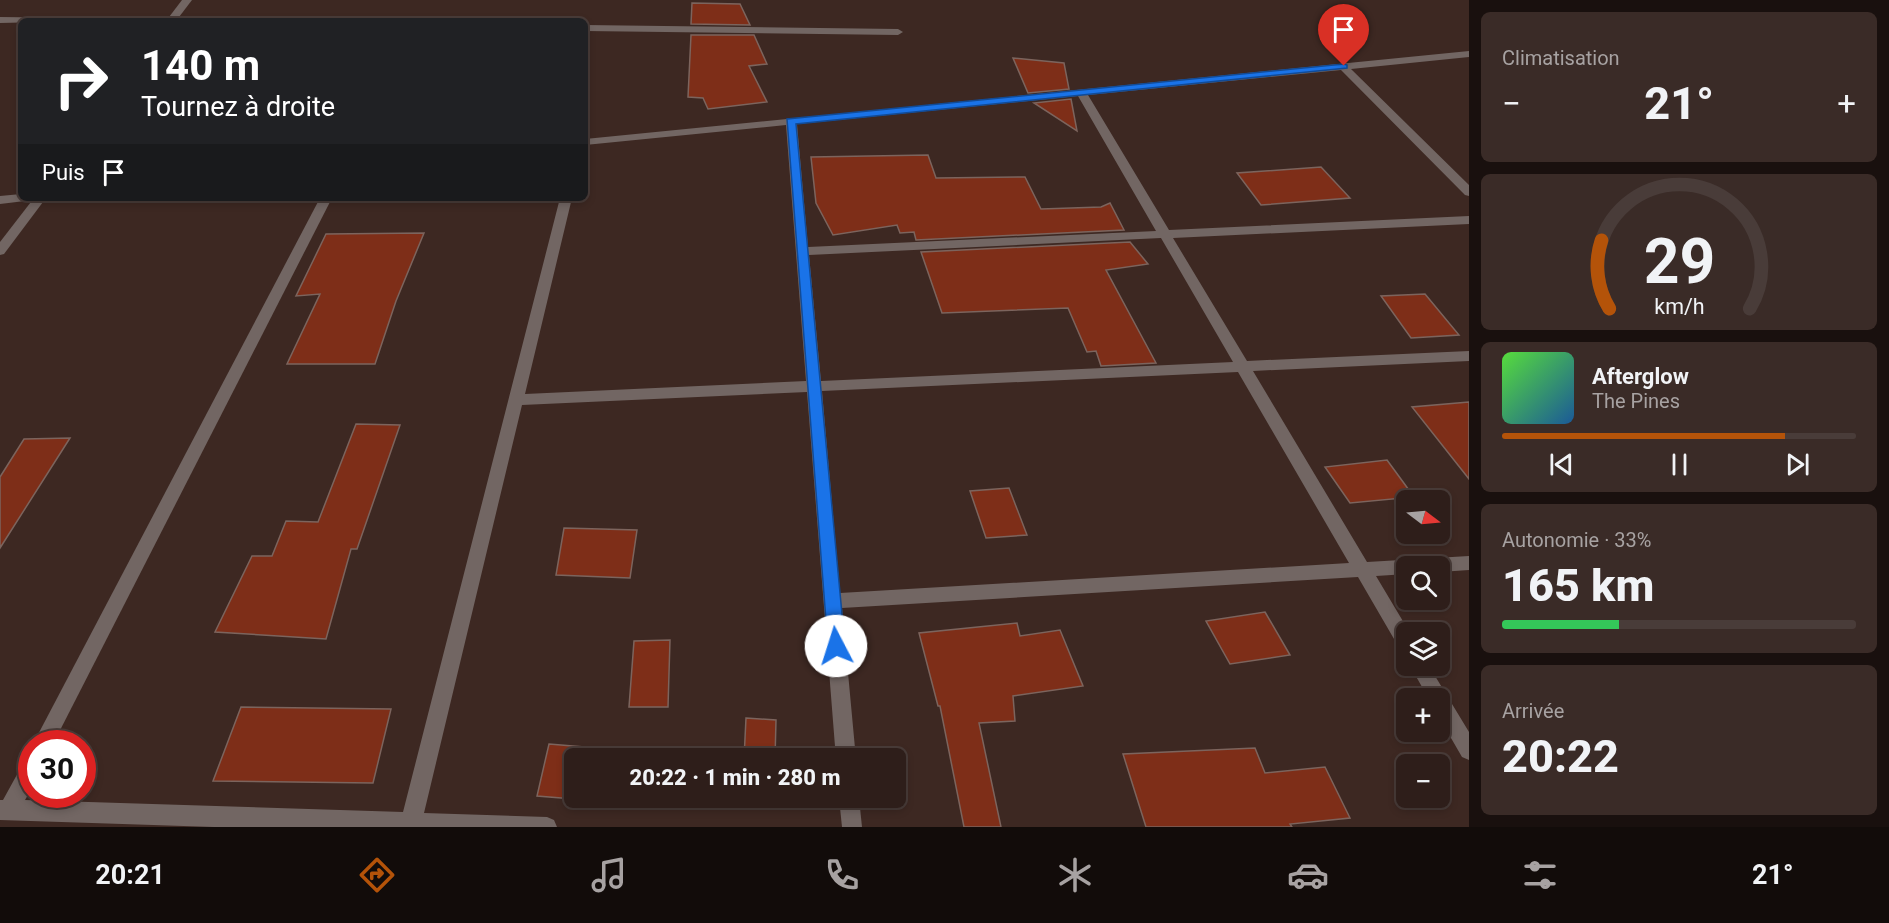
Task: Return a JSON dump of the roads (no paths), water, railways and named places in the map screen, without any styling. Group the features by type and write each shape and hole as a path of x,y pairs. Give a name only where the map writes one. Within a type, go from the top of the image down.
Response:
{"street":[{"path":"173,18 187,0"},
{"path":"0,20 18,20"},
{"path":"588,28 898,32"},
{"path":"588,142 1469,54"},
{"path":"1344,66 1469,192"},
{"path":"1081,93 1396,626"},
{"path":"790,121 845,748"},
{"path":"0,200 18,198"},
{"path":"0,251 38,201"},
{"path":"50,730 324,201"},
{"path":"411,823 565,201"},
{"path":"802,251 1469,220"},
{"path":"515,400 1469,356"},
{"path":"832,601 1469,562"},
{"path":"1450,718 1469,750"},
{"path":"18,788 4,810 118,820 547,827"},
{"path":"850,808 852,827"}]}
